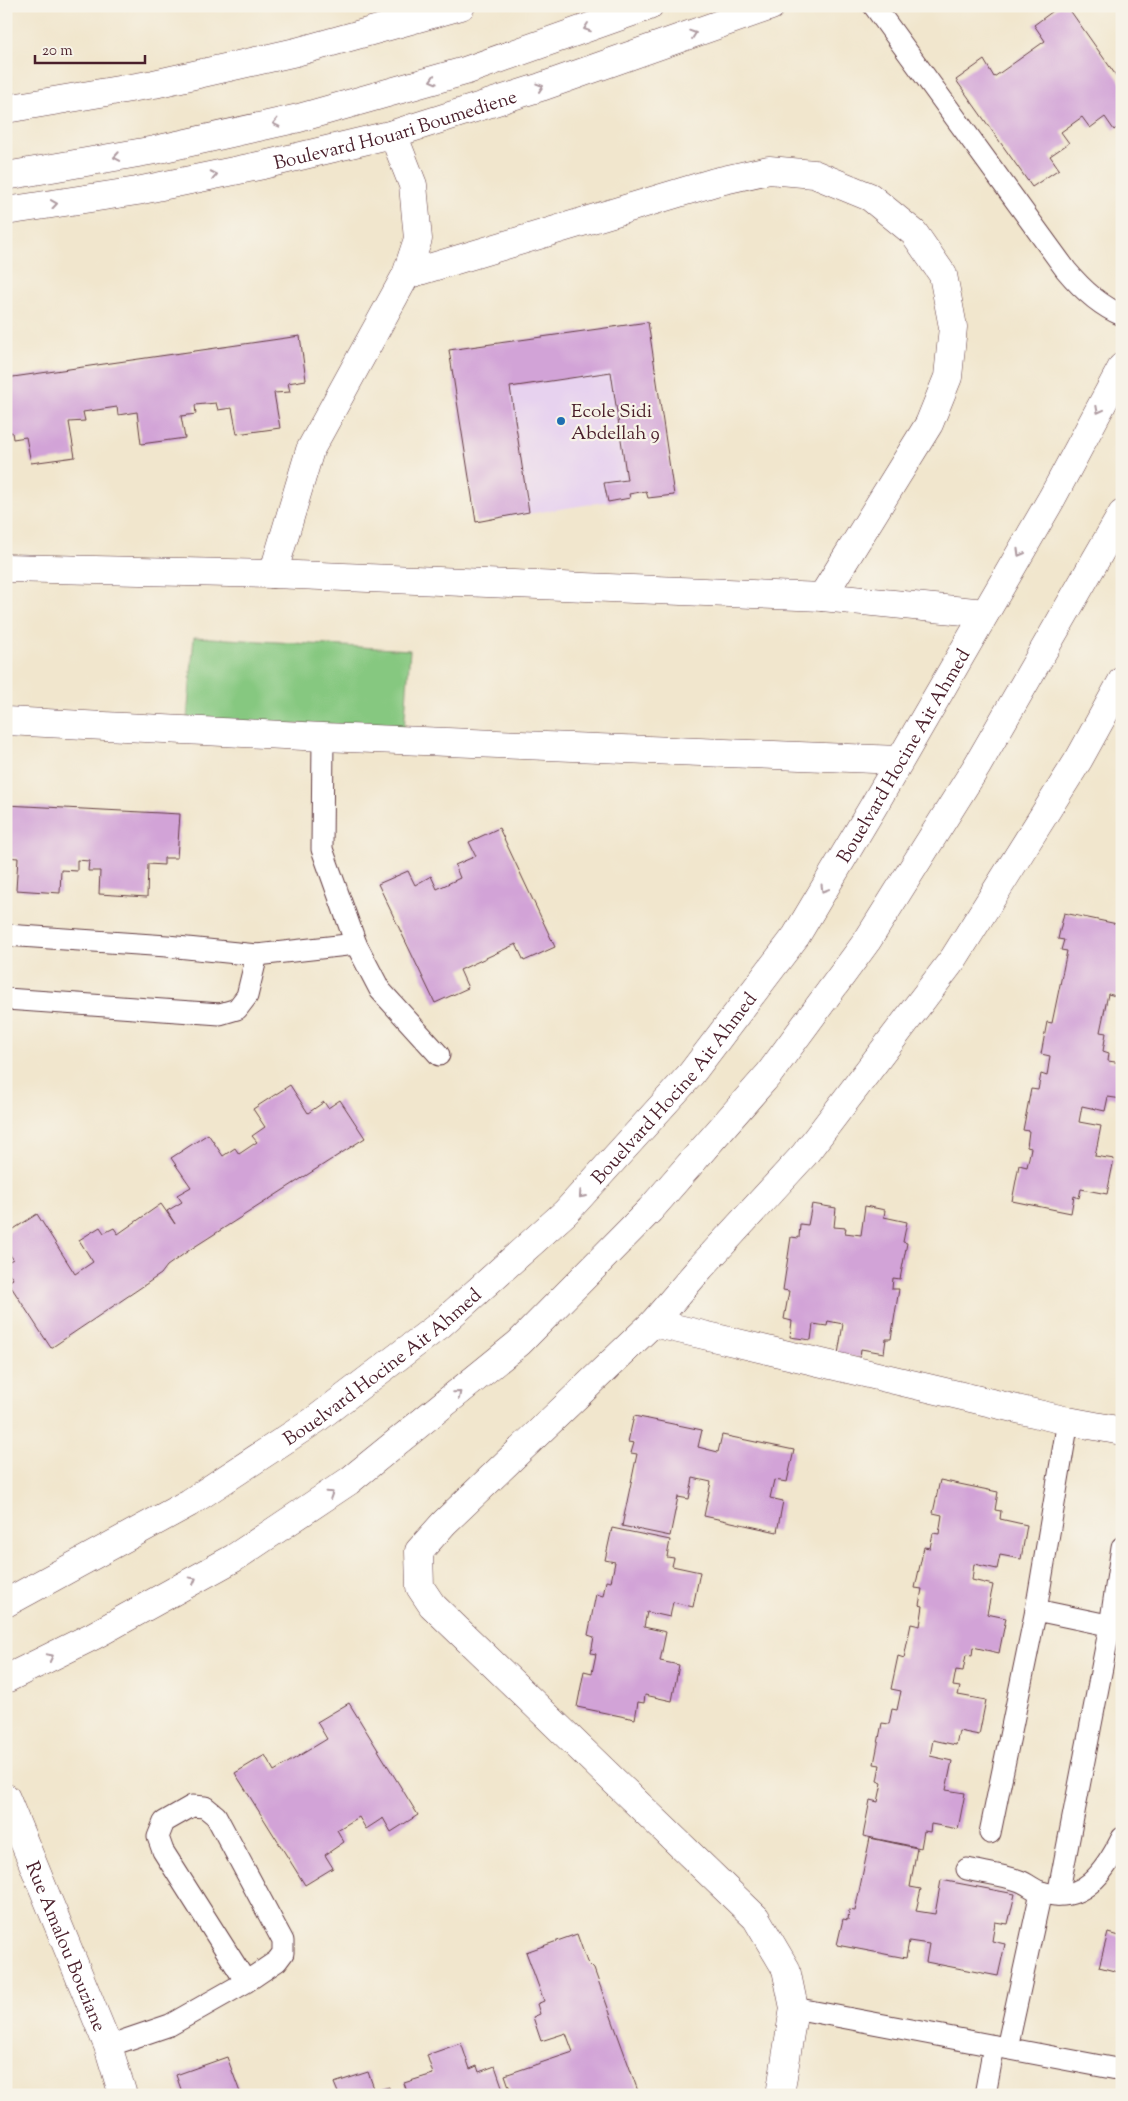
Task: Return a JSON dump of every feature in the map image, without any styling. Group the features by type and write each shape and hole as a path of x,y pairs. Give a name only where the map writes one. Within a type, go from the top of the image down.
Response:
{"street":[{"path":"6,109 154,84 296,52 461,6"},
{"name":"Boulevard Houari Boumediene","path":"6,176 155,150 300,118 465,71 649,6"},
{"name":"Boulevard Houari Boumediene","path":"6,211 137,192 263,165 393,134 541,87 771,6"},
{"path":"273,574 310,450 406,275 418,239 412,185 393,134"},
{"path":"406,275 715,182 769,170 814,174 870,197 914,233 943,276 953,327 948,377 929,424 822,597"},
{"name":"Bouelvard Hocine Ait Ahmed","path":"6,1603 189,1503 315,1420 441,1324 566,1212 691,1074 796,936 1052,498 1122,368"},
{"path":"6,1679 92,1636 234,1558 349,1481 519,1343 650,1210 769,1074 867,941 977,766 1122,514"},
{"path":"6,568 273,574 822,597 985,612"},
{"path":"776,2093 794,2008 786,1969 756,1918 432,1605 420,1587 419,1551 444,1523 653,1322 804,1155 954,958 1080,759 1122,681"},
{"path":"6,720 323,738 899,760"},
{"path":"653,1322 1068,1420 1122,1431"},
{"name":"Rue Amalou Bouziane","path":"6,1798 108,2046 123,2095"}],"lane":[{"path":"874,6 1066,270 1079,285 1095,298 1122,315"},
{"path":"323,738 322,850 356,944 380,990 440,1056"},
{"path":"6,935 257,954 356,944"},
{"path":"6,999 220,1014 237,1009 247,996 257,954"},
{"path":"990,1833 1036,1610 1068,1420"},
{"path":"985,2095 1049,1893 1116,1627 1122,1547"},
{"path":"1036,1610 1116,1627"},
{"path":"108,2046 170,2024 246,1982 277,1961 283,1953 283,1942 216,1816 205,1807 192,1806 164,1822 158,1836 163,1851 246,1982"},
{"path":"967,1869 1020,1881 1049,1893 1076,1894 1093,1880 1111,1860 1122,1838"},
{"path":"794,2008 1122,2070"}],"shaded area":[{"name":"Ecole Sidi Abdellah 9","path":"648,322 674,495 648,498 645,491 629,494 630,498 476,522 449,350"}],"green space":[{"path":"194,637 410,650 404,730 187,719"}],"building":[{"path":"1060,6 1067,6 1122,84 1122,124 1114,130 1105,117 1090,128 1082,117 1061,132 1069,143 1050,156 1059,169 1032,187 956,80 984,60 994,77 1045,41 1034,25"},
{"name":"Ecole Sidi Abdellah 9","path":"648,322 674,495 648,498 646,491 629,494 630,498 608,502 604,483 627,480 611,372 510,387 529,512 476,522 449,350"},
{"path":"300,336 306,380 288,383 290,392 274,393 280,428 237,434 232,408 218,410 216,403 195,405 196,414 181,416 185,438 141,444 137,412 118,415 117,407 83,412 85,421 69,422 75,457 31,463 26,437 13,439 12,432 6,433 6,378"},
{"path":"6,805 180,814 177,858 164,858 164,865 148,864 147,897 99,894 100,871 88,871 89,861 77,860 77,871 61,870 60,893 16,890 18,858 6,857"},
{"path":"499,828 555,947 524,961 516,944 460,970 468,988 435,1003 378,884 408,871 415,885 431,876 437,889 460,878 455,865 476,856 469,842"},
{"path":"1064,913 1122,925 1122,984 1120,997 1108,994 1100,1032 1106,1033 1103,1051 1109,1053 1108,1061 1122,1063 1122,1099 1108,1097 1105,1111 1082,1106 1079,1122 1101,1126 1095,1156 1114,1159 1107,1194 1081,1189 1079,1198 1074,1196 1071,1213 1012,1201 1019,1165 1027,1167 1031,1148 1027,1147 1029,1131 1023,1130 1031,1089 1038,1090 1041,1074 1047,1076 1050,1056 1041,1054 1047,1022 1052,1023 1067,951 1061,950 1064,940 1058,939"},
{"path":"290,1085 308,1113 324,1102 328,1108 340,1100 365,1138 191,1249 167,1266 161,1274 51,1348 8,1282 13,1279 6,1269 6,1263 13,1259 6,1249 6,1234 37,1214 75,1274 93,1262 79,1240 100,1227 104,1233 114,1228 118,1234 161,1204 175,1224 167,1211 182,1202 177,1195 191,1187 171,1158 208,1134 223,1156 235,1148 239,1154 257,1142 252,1136 265,1127 253,1109"},
{"path":"812,1204 836,1208 834,1227 846,1228 845,1233 861,1235 865,1206 885,1210 884,1217 907,1222 903,1242 907,1243 900,1279 893,1278 892,1289 899,1289 891,1339 886,1339 884,1353 861,1349 860,1358 838,1354 843,1324 828,1321 827,1326 813,1324 811,1340 790,1337 792,1321 784,1319 789,1291 783,1290 791,1237 799,1238 800,1224 808,1225"},
{"path":"634,1416 702,1430 698,1447 718,1452 722,1435 794,1450 787,1482 774,1480 770,1498 783,1501 777,1532 704,1516 711,1482 693,1478 689,1499 678,1497 670,1536 622,1526 637,1454 631,1453 634,1443 628,1442"},
{"path":"940,1480 998,1492 995,1510 1001,1511 1000,1519 1027,1525 1021,1559 1000,1555 997,1569 974,1564 972,1580 993,1585 987,1614 1006,1618 999,1653 973,1647 972,1656 966,1655 963,1671 956,1670 953,1686 960,1687 958,1695 986,1700 979,1735 959,1731 956,1745 933,1740 930,1756 952,1761 946,1790 965,1793 958,1829 931,1824 930,1832 924,1831 921,1848 863,1836 870,1800 878,1802 882,1783 877,1781 880,1765 874,1764 882,1723 889,1724 892,1709 897,1710 901,1691 891,1689 898,1656 904,1658 911,1624 920,1626 923,1606 919,1605 922,1589 915,1588 924,1547 930,1548 933,1533 939,1534 942,1515 933,1513"},
{"path":"612,1528 670,1540 667,1557 674,1558 672,1566 700,1572 693,1607 673,1602 670,1617 647,1612 644,1627 666,1632 660,1661 679,1665 672,1701 645,1695 644,1703 638,1702 635,1719 577,1707 584,1671 592,1673 596,1654 591,1653 594,1637 588,1635 596,1594 603,1596 606,1581 611,1582 615,1562 605,1560"},
{"path":"349,1703 418,1815 391,1832 383,1818 366,1829 359,1817 337,1830 344,1842 325,1855 333,1868 305,1885 235,1773 265,1755 274,1771 327,1739 317,1722"},
{"path":"870,1838 917,1848 910,1887 921,1889 916,1911 935,1914 941,1880 1015,1894 1008,1924 995,1922 992,1941 1005,1944 998,1976 926,1962 929,1944 909,1941 906,1958 837,1945 843,1919 848,1920 849,1910 855,1911"},
{"path":"1108,1933 1122,1937 1122,1973 1099,1967"},
{"path":"577,1934 587,1962 594,1969 639,2094 512,2095 505,2075 573,2052 566,2033 541,2041 533,2017 540,2014 537,2004 544,2001 526,1952"},
{"path":"461,2043 470,2069 477,2066 479,2072 495,2066 505,2095 408,2095 404,2083 433,2074 427,2055"},
{"path":"227,2057 241,2095 183,2095 176,2075"},
{"path":"368,2072 375,2091 389,2087 391,2095 339,2095 334,2083"}],"place":[{"name":"Ecole Sidi Abdellah 9","path":"561,421"}]}
